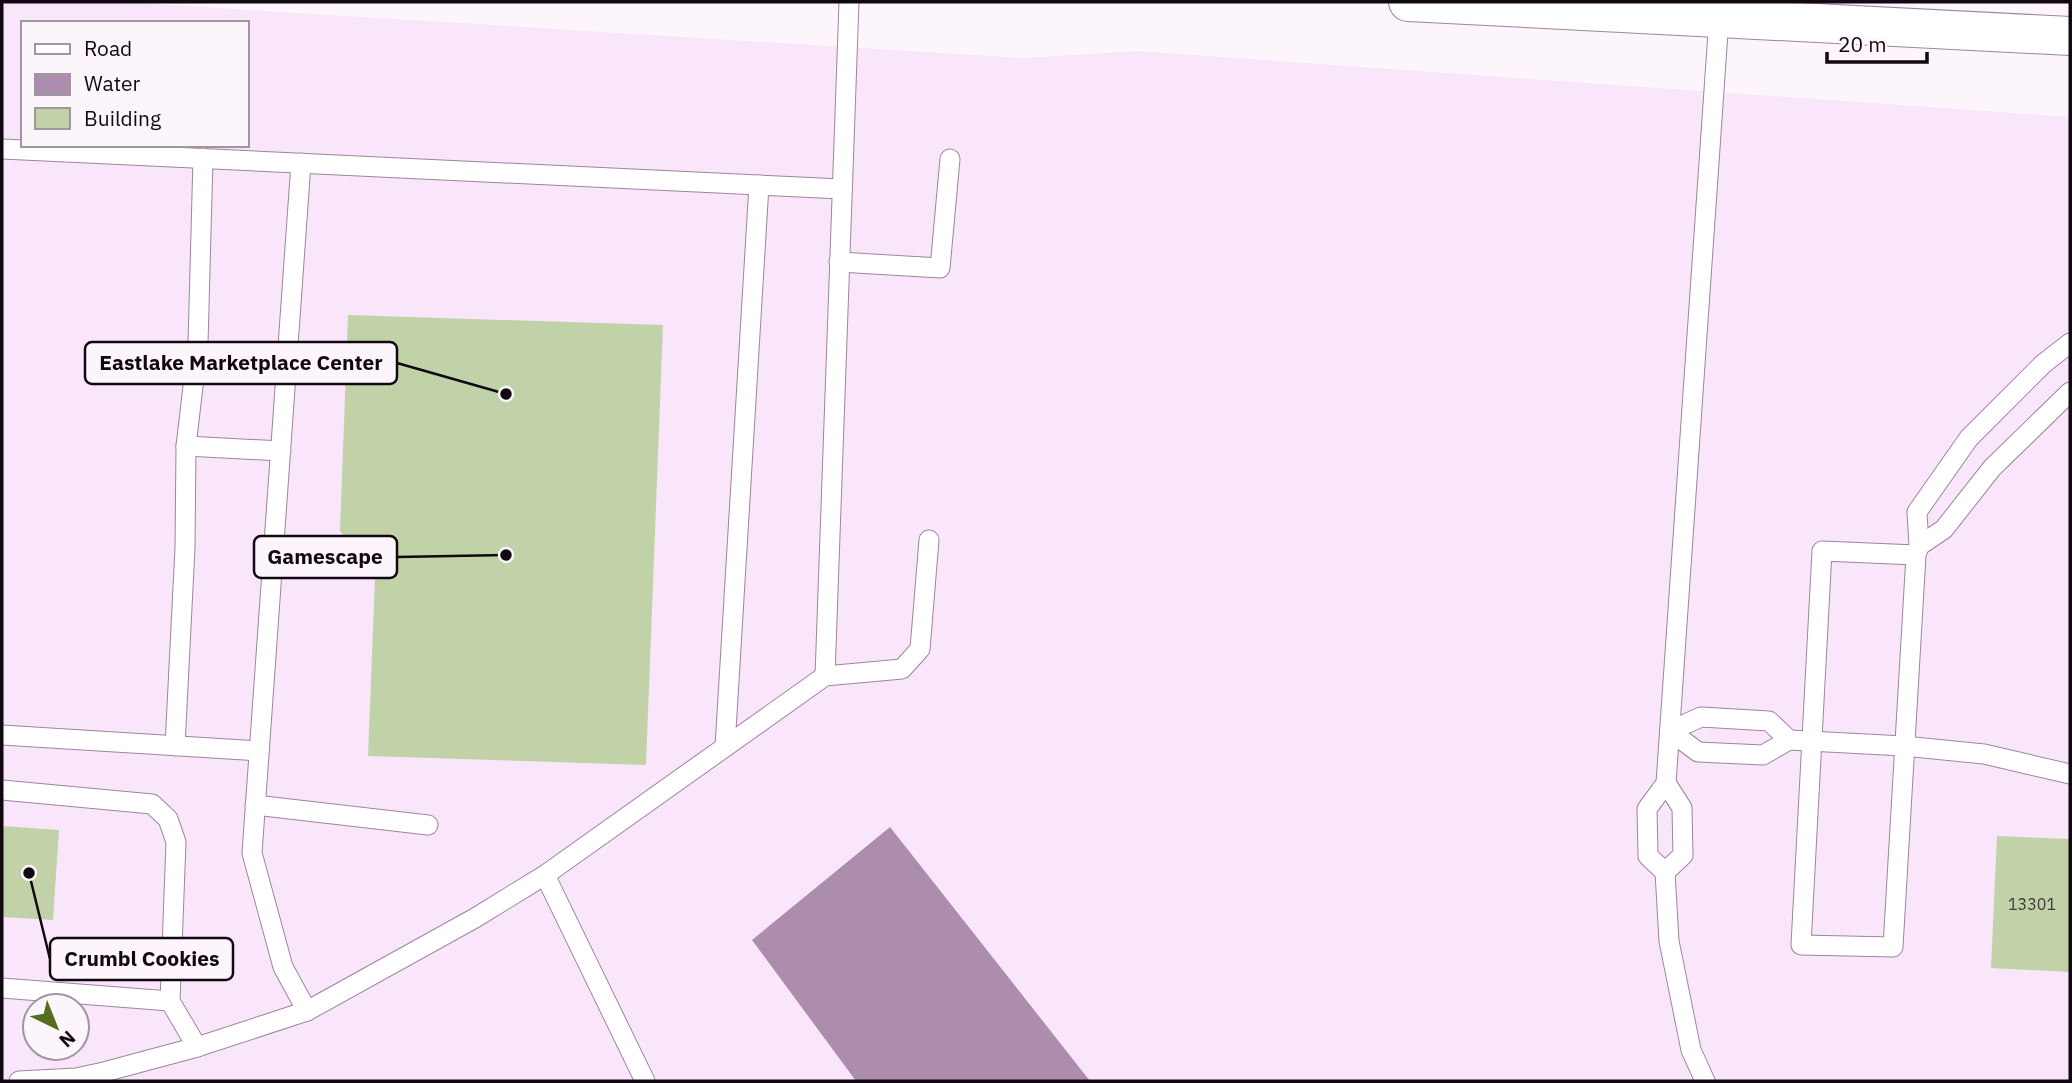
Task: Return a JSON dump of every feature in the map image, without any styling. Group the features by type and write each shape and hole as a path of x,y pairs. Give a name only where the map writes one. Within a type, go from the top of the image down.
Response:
{"main road":[{"path":"1408,2 2070,36"}],"lane":[{"path":"825,676 849,2"},
{"path":"1706,1081 1690,1050 1668,940 1665,873 1648,856 1647,809 1666,783 1719,18"},
{"path":"2,149 842,188"},
{"path":"175,746 187,446 198,344 203,158"},
{"path":"839,262 940,268 950,159"},
{"path":"301,163 252,853 283,967 307,1011"},
{"path":"725,747 760,185"},
{"path":"2070,343 2043,364 1969,438 1917,512 1917,550 1903,746 1893,947 1801,945 1822,551 1917,550 1944,528 1992,468 2070,392"},
{"path":"187,446 281,451"},
{"path":"19,1081 76,1078 197,1047 307,1011 475,918 545,875 825,676 902,669 920,649 929,540"},
{"path":"1670,731 1701,717 1769,721 1789,740"},
{"path":"1670,731 1699,752 1763,755 1789,740 1903,746 1984,754 2070,774"},
{"path":"2,734 259,751"},
{"path":"1665,873 1683,855 1682,808 1666,783"},
{"path":"2,790 152,804 168,819 176,842 170,1001 197,1047"},
{"path":"255,805 428,825"},
{"path":"545,875 645,1081"},
{"path":"2,988 170,1001"}],"shaded area":[{"path":"2,2 123,2 1023,58 1137,51 2070,117 2070,1081 2,1081"}],"water":[{"path":"890,827 1090,1081 856,1081 752,940"}],"building":[{"path":"348,315 663,325 646,765 368,756 375,578 340,531"},
{"path":"2,826 59,830 53,920 2,917"},
{"path":"1997,836 2070,839 2070,972 1991,968"}],"place":[{"name":"Eastlake Marketplace Center","path":"506,394"},
{"name":"Gamescape","path":"506,555"},
{"name":"Crumbl Cookies","path":"29,873"}]}
